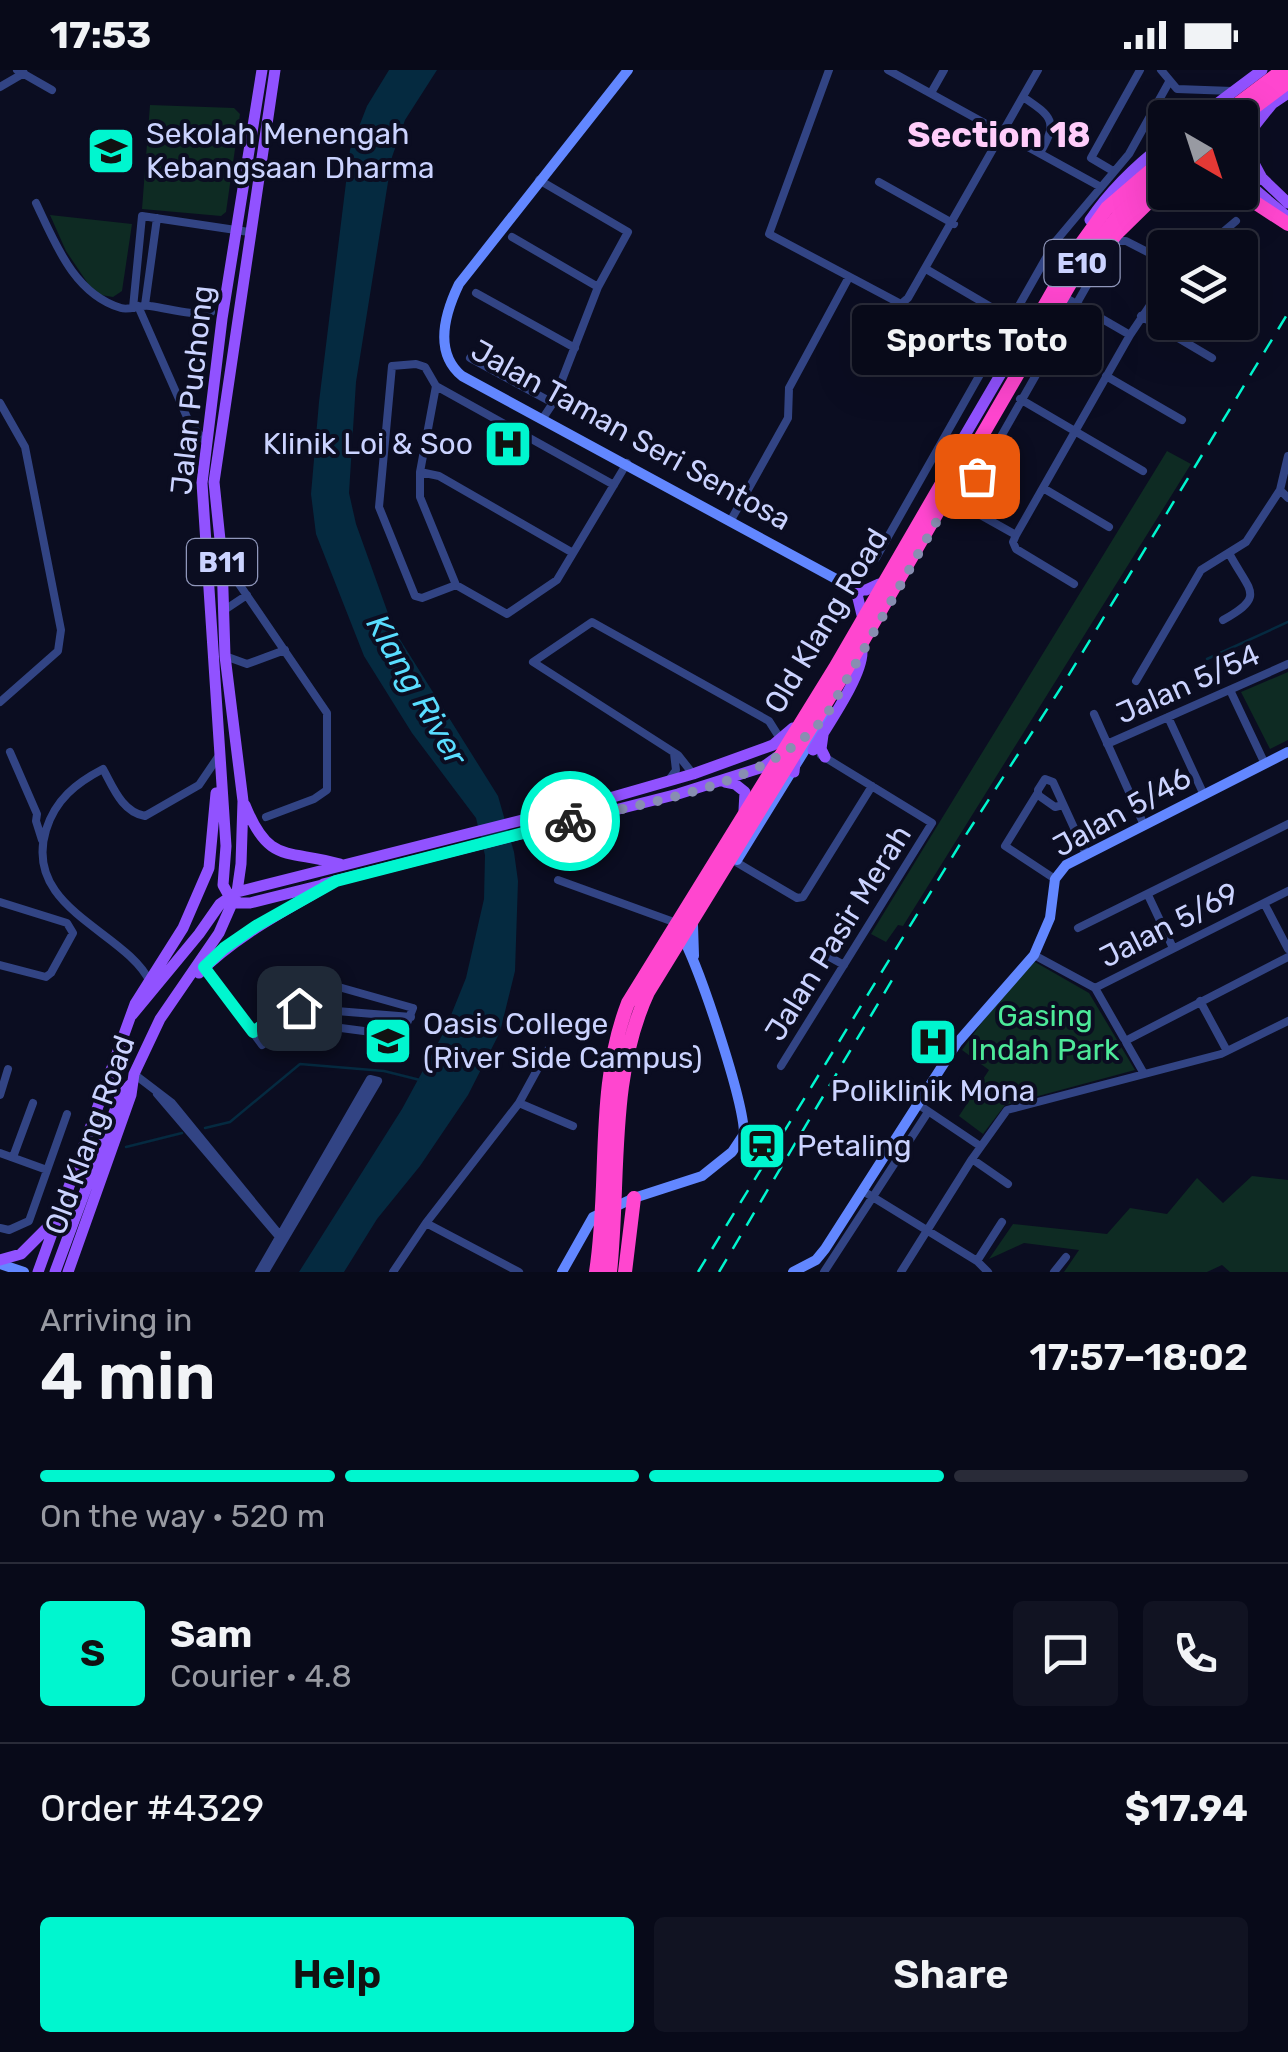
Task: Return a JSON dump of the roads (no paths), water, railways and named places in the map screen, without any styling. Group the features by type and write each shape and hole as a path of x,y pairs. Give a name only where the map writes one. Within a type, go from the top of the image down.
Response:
{"highway":[{"path":"1235,100 1283,70"},
{"path":"1258,106 1288,82"},
{"name":"E10","path":"596,1272 613,1058 622,1020 636,987 835,668 1076,251 1107,208 1148,171"},
{"name":"E10","path":"610,1272 621,1096 640,1007 843,675 1019,368 1102,234 1148,190"},
{"path":"1258,198 1288,220"},
{"path":"625,1272 634,1198"}],"main road":[{"name":"Jalan Puchong","path":"232,898 223,885 226,846 202,483 262,70"},
{"name":"Jalan Puchong","path":"232,898 244,802 226,656 214,482 237,230 274,70"},
{"path":"1226,100 1262,70"},
{"path":"1247,81 1250,100 1272,104"},
{"path":"1258,111 1288,94"},
{"path":"1263,180 1246,150 1246,140 1272,104"},
{"name":"Old Klang Road","path":"38,1272 132,1015 232,898 452,836 549,820 720,782 763,767 784,745 812,702 1086,227 1107,195 1148,156"},
{"path":"1086,227 1127,184 1148,169"},
{"path":"1258,175 1288,203"},
{"name":"Old Klang Road","path":"232,898 250,902 456,850 784,745 815,729 886,609 956,502 1043,338 1126,214 1148,195"},
{"path":"1016,348 1011,320 1038,309"},
{"path":"862,615 856,590 878,584"},
{"path":"668,780 694,777 784,745 811,749 856,674 862,651"},
{"path":"824,731 821,744 825,758"},
{"path":"784,745 795,762 794,772"},
{"path":"132,1015 135,1004 184,928 209,868 220,771"},
{"path":"720,782 734,784 745,792 743,814"},
{"path":"244,802 252,826 274,850 343,865"},
{"path":"163,1014 224,948 336,881"},
{"name":"Old Klang Road","path":"68,1272 131,1095 132,1079 163,1014 219,933 232,898"},
{"path":"55,1272 120,1097 132,1079"},
{"path":"0,1262 21,1254 56,1218"}],"street":[{"name":"Jalan Taman Seri Sentosa","path":"628,70 459,284 445,320 449,362 455,370 886,609"},
{"path":"828,70 769,232 771,237 900,304 908,298 954,224 1038,70"},
{"path":"888,70 1100,186"},
{"path":"931,94 944,70"},
{"path":"1113,171 1091,158 1140,70"},
{"path":"1160,70 1182,90 1233,91"},
{"path":"0,87 20,72 52,90"},
{"path":"876,558 1055,242 1129,154 1169,82"},
{"path":"1023,97 1052,124 1053,132 1040,153"},
{"path":"539,180 628,232 598,287 544,418"},
{"path":"879,182 954,224"},
{"path":"36,203 54,240 88,292 125,310 138,306 195,315 211,312"},
{"path":"207,443 190,424 138,306 142,216 237,230"},
{"path":"138,306 156,218"},
{"path":"1226,230 1236,222"},
{"path":"512,237 598,287"},
{"path":"1016,536 956,502 1020,399 1071,300 1114,240 1126,240 1148,252"},
{"path":"926,269 1043,338"},
{"path":"731,520 788,418 789,388 849,277"},
{"path":"476,293 575,348"},
{"path":"1071,300 1130,334"},
{"path":"1074,584 1016,549 1013,542 1148,306"},
{"path":"1141,316 1212,358"},
{"path":"470,358 553,403"},
{"path":"456,585 422,598 415,596 379,507 392,366 426,367 436,386 614,484"},
{"path":"1106,376 1182,420"},
{"path":"436,386 420,472 420,497 456,585 507,614 557,580 626,463"},
{"path":"1020,399 1143,471"},
{"path":"0,403 25,446 61,630 58,651 0,702"},
{"path":"1136,681 1202,570 1246,542 1280,490 1288,456"},
{"path":"420,472 439,476 573,553"},
{"path":"1043,488 1109,527"},
{"path":"1280,490 1288,498"},
{"path":"1222,620 1248,606 1251,600 1230,555"},
{"path":"222,560 328,712 327,790 266,817"},
{"path":"223,611 248,595"},
{"path":"692,774 674,753 533,662 592,622 769,721 784,745"},
{"path":"226,656 247,664 284,650"},
{"name":"Jalan 5/54","path":"1107,744 1288,664"},
{"path":"1230,690 1265,764"},
{"path":"1094,714 1144,825"},
{"path":"678,931 685,932 694,925 811,749 826,716"},
{"path":"1168,718 1204,795"},
{"path":"736,862 798,898 803,897 872,786 811,749"},
{"path":"10,752 37,814 46,868 61,897 140,967 150,982"},
{"name":"Jalan 5/46","path":"793,1272 816,1260 868,1194 970,1026 1034,955 1050,918 1055,880 1066,865 1288,752"},
{"path":"668,780 676,770 674,753"},
{"path":"42,841 63,797 80,780 103,769 125,806 136,815 154,812 199,785 219,756"},
{"path":"1055,880 1006,849 1043,781 1050,779 1086,854"},
{"path":"199,785 210,788 216,798"},
{"name":"Jalan Pasir Merah","path":"781,1066 932,823 872,786"},
{"path":"1037,794 1055,807 1064,805"},
{"path":"671,920 743,814 755,808 762,815 761,824"},
{"path":"37,814 53,814"},
{"path":"1078,928 1288,824"},
{"path":"558,880 671,920 694,967 736,1094 744,1134 732,1152 702,1176 634,1198 594,1217 562,1272"},
{"name":"Jalan 5/69","path":"1096,988 1288,891"},
{"path":"1148,895 1173,948"},
{"path":"0,965 43,977 51,973 72,933 67,923 1,900"},
{"name":"Jalan 5/69","path":"1264,903 1288,949"},
{"path":"694,925 694,967"},
{"path":"817,950 844,965"},
{"name":"Jalan 5/69","path":"1034,955 1096,988 1143,1072"},
{"path":"1129,1038 1288,957"},
{"path":"204,967 262,1045 294,1026 318,1025 402,1036 413,1008 328,984 318,1025"},
{"path":"1200,1001 1226,1051"},
{"path":"253,1032 290,1010 321,1008 411,1017"},
{"path":"901,1272 980,1146 1010,1109 1226,1051 1288,1021"},
{"path":"393,1272 519,1104 548,1050"},
{"path":"0,1095 8,1070"},
{"path":"132,1079 151,1086 172,1103 280,1236"},
{"path":"262,1272 280,1236 370,1079 378,1081 280,1236"},
{"path":"12,1157 33,1102"},
{"path":"519,1104 574,1126"},
{"path":"923,1109 980,1146"},
{"path":"0,1228 10,1230 28,1222 67,1114"},
{"path":"0,1153 48,1170"},
{"path":"972,1158 1008,1184"},
{"path":"824,1272 868,1194 977,1260 988,1272"},
{"path":"977,1260 1002,1222"},
{"path":"426,1223 519,1272"},
{"path":"1054,1272 1066,1258"},
{"path":"0,1262 24,1272"}],"water":[{"name":"Klang River","path":"389,70 437,70 405,120 392,157 356,382 349,493 356,524 394,630 498,796 518,881 515,971 500,1032 468,1095 420,1166 377,1219 344,1272 299,1272 402,1109 445,1030 466,978 484,899 485,855 476,818 412,733 364,656 316,534 311,494 350,150 367,106"}],"waterway":[{"path":"1207,659 1288,622"},
{"path":"205,1128 230,1122 300,1064 384,1071 420,1080"},
{"path":"126,1147 182,1133"}],"railway":[{"path":"698,1272 962,841 1064,683 1288,313"},
{"path":"719,1272 895,975"}],"place":[{"name":"Sekolah Menengah Kebangsaan Dharma","path":"111,151"},
{"name":"Klinik Loi & Soo","path":"508,444"},
{"name":"Sports Toto","path":"977,476"},
{"name":"Oasis College (River Side Campus)","path":"388,1041"},
{"name":"Poliklinik Mona","path":"933,1042"},
{"name":"Petaling","path":"762,1146"}],"district":[{"name":"Section 18","path":"999,135"}],"park label":[{"name":"Gasing Indah Park","path":"1045,1033"}]}
